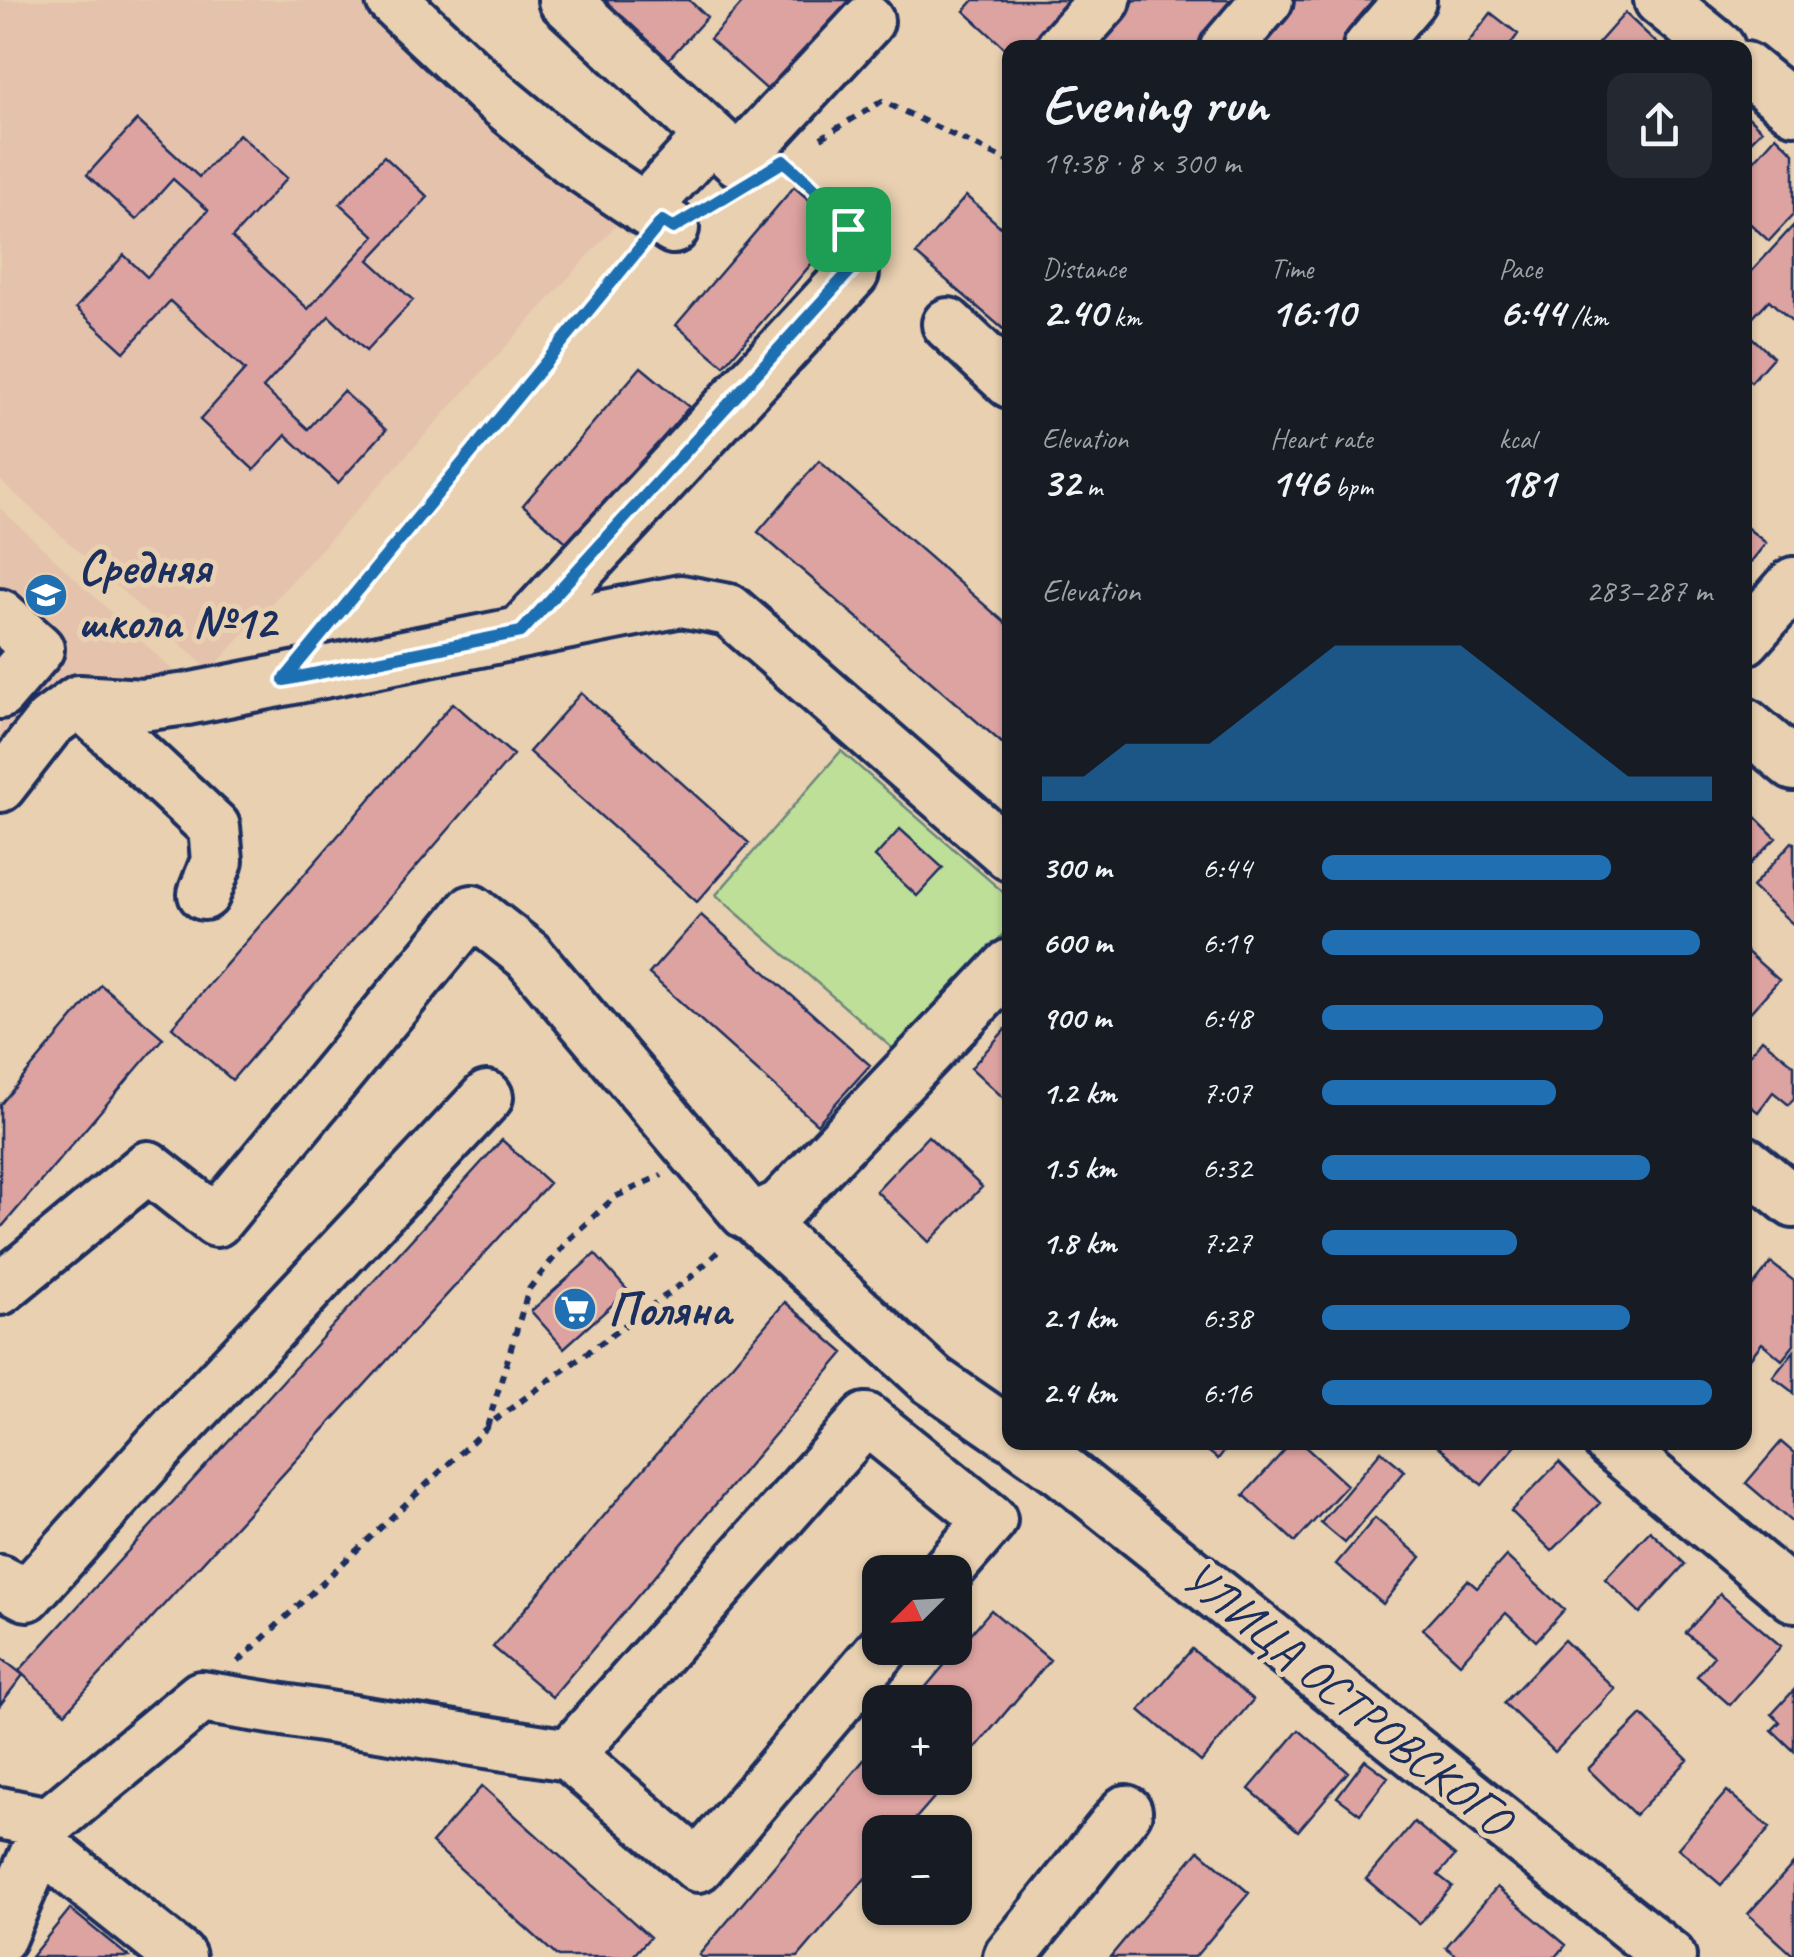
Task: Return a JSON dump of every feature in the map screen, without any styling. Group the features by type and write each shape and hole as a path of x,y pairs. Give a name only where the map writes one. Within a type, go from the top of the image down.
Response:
{"street":[{"path":"392,0 492,94 572,160 660,219 710,138"},
{"path":"564,0 738,161 868,21"},
{"path":"1069,40 1105,0"},
{"path":"1233,40 1267,0"},
{"path":"1376,40 1410,0"},
{"path":"1660,0 1709,40"},
{"path":"1752,74 1794,108"},
{"path":"521,632 852,272"},
{"path":"948,324 1002,375"},
{"path":"1752,631 1794,584"},
{"path":"0,786 49,723 80,701 142,705 681,601 728,610 1002,848"},
{"path":"0,615 38,649 0,693"},
{"path":"80,701 214,827 217,861 204,894"},
{"path":"1752,730 1794,764"},
{"path":"0,1289 148,1167 216,1221 472,911 528,955 746,1213 932,1380 1002,1428"},
{"path":"755,1218 782,1206 1002,973"},
{"path":"0,1581 27,1595 486,1097"},
{"path":"1752,1168 1794,1202"},
{"path":"569,1755 866,1419 990,1520 960,1555"},
{"name":"УЛИЦА ОСТРОВСКОГО","path":"1033,1450 1670,1957"},
{"path":"1620,1450 1794,1596"},
{"path":"0,1937 45,1834 201,1697 569,1755 698,1866 868,1665"},
{"path":"1009,1957 1126,1810"},
{"path":"0,1813 45,1834 180,1957"}],"path":[{"path":"816,141 882,101 1002,158"},
{"path":"784,161 829,203 848,229 858,251 858,262 852,272"},
{"path":"284,680 660,219"},
{"path":"486,1428 529,1289 569,1238 616,1197 698,1158"},
{"path":"201,1697 486,1428 690,1277 755,1218"}],"shaded area":[{"path":"0,0 378,0 619,222 210,671 0,480"},
{"name":"Средняя школа №12","path":"0,508 184,681 0,763"}],"green space":[{"path":"841,751 1002,891 1002,935 899,1054 716,895"}],"building":[{"path":"580,0 689,0 707,17 657,72"},
{"path":"745,0 870,0 780,101 710,39"},
{"path":"974,0 1076,0 1040,40 1002,40 1002,46 964,11"},
{"path":"1135,0 1240,0 1205,40 1101,40"},
{"path":"1291,0 1385,0 1351,40 1257,40"},
{"path":"1491,13 1518,34 1514,40 1470,40"},
{"path":"1625,13 1654,40 1601,40"},
{"path":"137,120 199,177 239,134 287,178 232,238 308,309 375,236 340,204 384,156 428,197 369,260 413,300 366,351 329,316 263,388 308,429 343,391 386,430 338,483 286,435 254,470 200,420 245,370 170,301 124,352 76,308 124,255 147,277 208,210 173,179 136,220 87,175"},
{"path":"1752,121 1762,130 1752,140"},
{"path":"1776,136 1794,153 1794,214 1769,241 1752,225 1752,163"},
{"path":"794,187 842,228 724,366 676,325"},
{"path":"966,196 1002,228 1002,328 916,254"},
{"path":"1794,225 1794,323 1769,300 1752,318 1752,271"},
{"path":"1752,338 1773,357 1752,381"},
{"path":"641,367 689,407 571,546 523,505"},
{"path":"819,461 1002,620 1002,743 758,532"},
{"path":"1752,532 1766,543 1752,560"},
{"path":"581,693 749,843 697,902 529,752"},
{"path":"453,703 513,755 232,1080 172,1027"},
{"path":"1752,814 1776,838 1752,862"},
{"path":"900,829 943,868 917,896 875,857"},
{"path":"1794,843 1794,925 1752,887"},
{"path":"701,915 870,1065 817,1124 649,974"},
{"path":"1752,956 1779,980 1752,1010"},
{"path":"101,985 163,1038 0,1229 0,1105"},
{"path":"1002,1033 1002,1097 971,1068"},
{"path":"1762,1039 1794,1065 1794,1098 1789,1105 1773,1092 1758,1112 1752,1107 1752,1051"},
{"path":"928,1136 982,1187 929,1242 876,1191"},
{"path":"502,1140 549,1183 65,1713 19,1671"},
{"path":"595,1254 628,1291 564,1348 531,1311"},
{"path":"1771,1263 1794,1281 1794,1345 1782,1360 1762,1343 1752,1356 1752,1287"},
{"path":"785,1302 844,1353 552,1697 493,1647"},
{"path":"1794,1351 1794,1393 1773,1377"},
{"path":"1781,1442 1794,1453 1794,1524 1746,1483"},
{"path":"1206,1450 1225,1450 1218,1459"},
{"path":"1285,1450 1309,1450 1347,1485 1295,1542 1244,1495"},
{"path":"1443,1450 1512,1450 1482,1485"},
{"path":"1381,1451 1405,1471 1345,1543 1321,1523"},
{"path":"1559,1462 1600,1503 1552,1551 1511,1511"},
{"path":"1375,1518 1421,1557 1383,1604 1336,1564"},
{"path":"1650,1531 1685,1564 1640,1613 1605,1579"},
{"path":"1506,1556 1564,1610 1536,1641 1506,1613 1460,1663 1423,1629 1468,1580 1477,1588"},
{"path":"1720,1594 1781,1646 1730,1705 1697,1676 1714,1656 1686,1633"},
{"path":"991,1610 1050,1660 972,1752 972,1685 927,1685 944,1665 972,1665 972,1632"},
{"path":"1564,1640 1615,1689 1555,1752 1504,1703"},
{"path":"1192,1649 1253,1700 1201,1762 1140,1710"},
{"path":"0,1657 23,1675 0,1705"},
{"path":"1794,1690 1794,1751 1772,1730 1780,1722 1772,1714"},
{"path":"1642,1715 1688,1760 1635,1815 1588,1769"},
{"path":"1299,1730 1348,1772 1298,1831 1249,1789"},
{"path":"1365,1760 1388,1777 1360,1814 1337,1797"},
{"path":"862,1762 862,1795 936,1795 919,1815 862,1815 862,1882 798,1957 699,1955"},
{"path":"482,1786 650,1937 632,1957 558,1957 432,1843"},
{"path":"1727,1791 1770,1828 1721,1885 1678,1848"},
{"path":"1414,1822 1455,1856 1438,1875 1452,1886 1419,1924 1366,1879"},
{"path":"1199,1850 1249,1893 1195,1957 1110,1957"},
{"path":"1794,1863 1794,1956 1748,1914"},
{"path":"1497,1887 1566,1945 1556,1957 1458,1957 1446,1947"},
{"path":"70,1909 129,1957 31,1957"}],"place":[{"name":"Средняя школа №12","path":"46,595"},
{"name":"Поляна","path":"575,1309"}],"route":[{"path":"784,161 829,203 848,229 858,251 858,262 852,272 521,632 284,680 662,221 673,228 784,161"}]}
